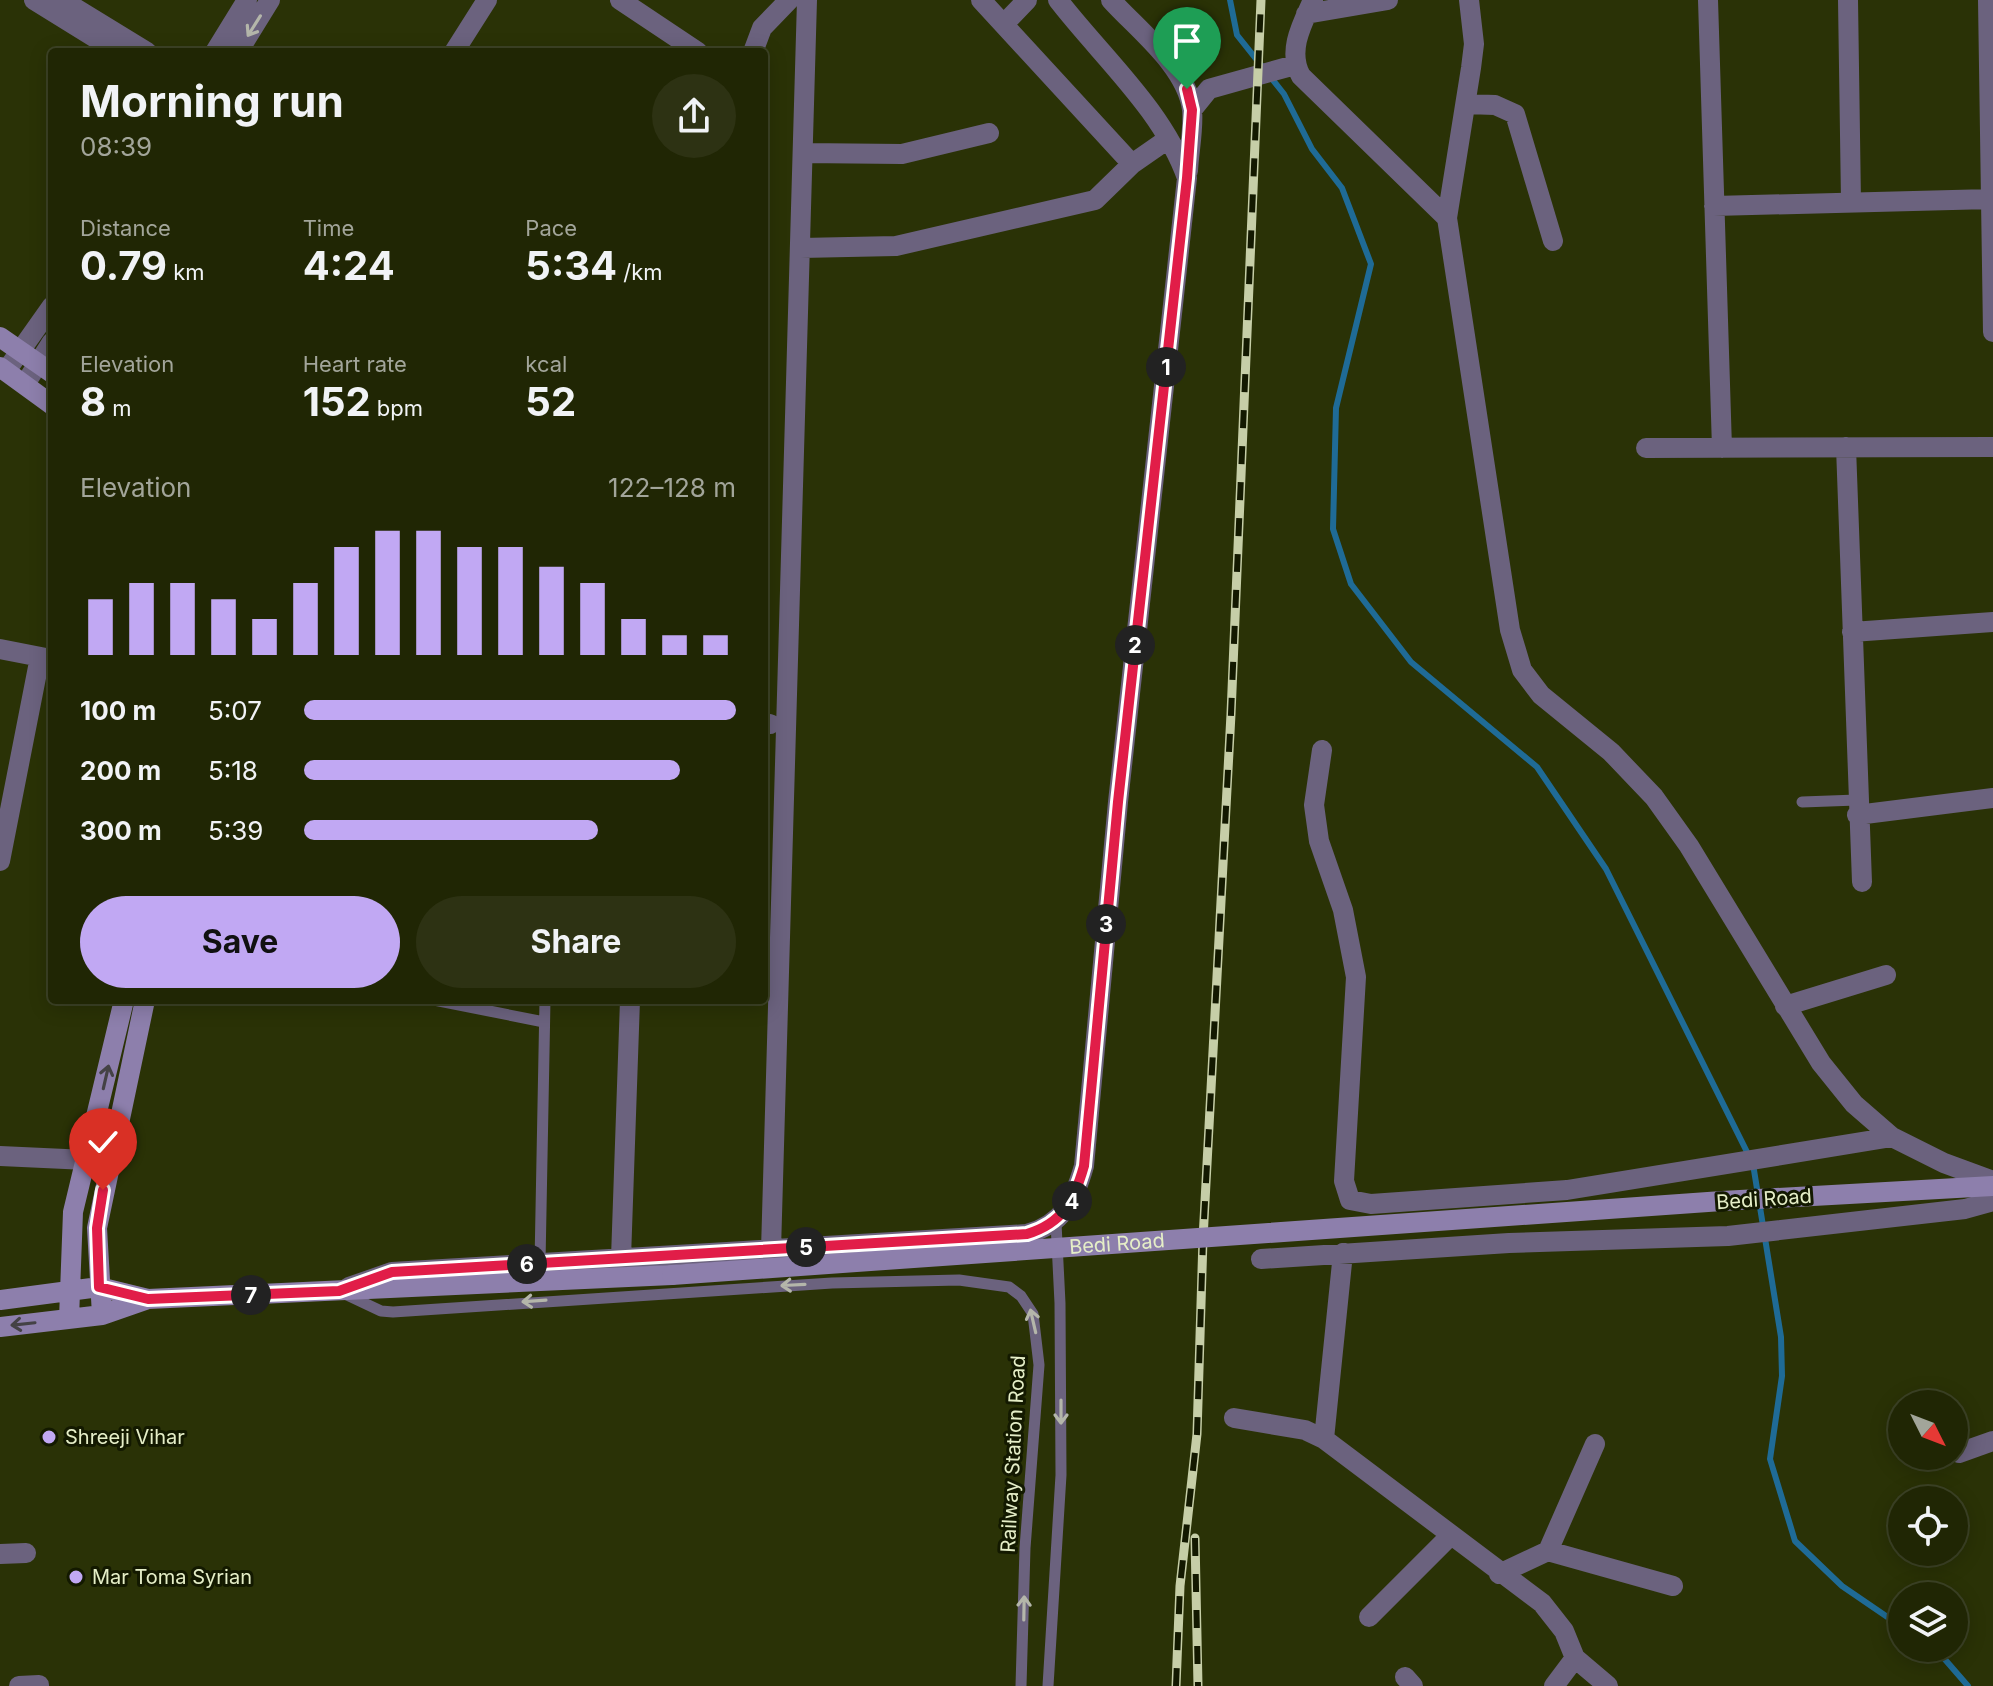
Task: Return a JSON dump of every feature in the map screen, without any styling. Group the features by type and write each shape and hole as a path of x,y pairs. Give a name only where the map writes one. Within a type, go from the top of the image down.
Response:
{"main road":[{"path":"0,337 37,363"},
{"path":"3,369 48,402"},
{"path":"69,1319 73,1212 123,1004"},
{"path":"102,1315 97,1228 144,1004"},
{"name":"Bedi Road","path":"99,1287 148,1299 388,1290 700,1273 1390,1223 1987,1185"},
{"path":"0,1300 99,1287"},
{"path":"0,1327 102,1315 148,1299"}],"street":[{"path":"34,0 63,4 140,48"},
{"path":"217,48 247,0"},
{"path":"240,48 270,0"},
{"path":"457,48 487,0"},
{"path":"620,0 692,48"},
{"path":"754,48 762,28 789,0"},
{"path":"771,1250 807,0"},
{"path":"981,0 1132,164"},
{"path":"1004,24 1027,0"},
{"path":"1058,0 1153,116 1187,178"},
{"path":"339,1291 392,1272 1027,1234 1056,1223 1076,1193 1084,1166 1118,802 1192,110 1177,72 1111,0"},
{"path":"1388,0 1310,7 1294,50 1295,65 1313,89 1447,218"},
{"path":"1469,0 1474,44 1447,218 1510,630 1522,670 1541,695 1611,752 1654,797 1689,846 1821,1063 1854,1104 1892,1137 1987,1185"},
{"path":"1708,0 1722,448"},
{"path":"1848,0 1851,202"},
{"path":"1988,0 1993,332"},
{"path":"63,4 113,48"},
{"path":"1192,110 1209,89 1295,65"},
{"path":"1466,104 1495,105 1515,114 1553,241"},
{"path":"803,153 902,154 989,133"},
{"path":"801,248 896,246 1095,200 1132,164 1168,139"},
{"path":"1714,206 1991,199"},
{"path":"25,384 37,363 48,321"},
{"path":"3,369 37,363"},
{"path":"1846,447 1862,882"},
{"path":"1646,448 1993,447"},
{"path":"1852,632 1993,622"},
{"path":"0,649 46,658 6,792 0,861"},
{"path":"1322,750 1314,805 1319,841 1347,924 1356,977 1344,1181 1350,1200 1371,1204 1567,1190 1892,1137"},
{"path":"1857,808 1993,798"},
{"path":"1785,1006 1886,975"},
{"path":"621,1258 630,1004"},
{"path":"0,1156 87,1160"},
{"path":"1261,1259 1509,1243 1728,1236 1965,1209 1993,1201"},
{"path":"1324,1439 1343,1253"},
{"path":"1234,1418 1305,1430 1324,1439 1499,1574 1542,1603 1564,1631 1575,1658 1608,1686"},
{"path":"1968,1450 1993,1441"},
{"path":"1548,1551 1595,1444"},
{"path":"1369,1617 1450,1536"},
{"path":"1499,1574 1548,1551 1673,1586"},
{"path":"0,1554 26,1553"},
{"path":"1554,1686 1575,1658"},
{"path":"19,1686 39,1685"}],"lane":[{"path":"1802,802 1857,808"},
{"path":"454,1004 544,1022"},
{"path":"540,1263 545,1004"},
{"path":"1048,1686 1061,1475 1060,1303 1056,1223"},
{"name":"Railway Station Road","path":"339,1291 381,1311 393,1312 832,1283 959,1280 1009,1287 1021,1296 1033,1314 1039,1365 1025,1548 1021,1686"}],"waterway":[{"path":"1230,0 1237,35 1284,94 1312,149 1342,188 1371,264 1336,408 1333,529 1351,584 1411,662 1537,767 1606,869 1753,1164 1781,1337 1782,1376 1770,1459 1795,1541 1842,1586 1888,1617"},
{"path":"1947,1662 1968,1686"}],"railway":[{"path":"1176,1686 1180,1586 1197,1434 1203,1239 1231,714 1261,0"},
{"path":"1195,1538 1198,1686"}],"place":[{"name":"Shreeji Vihar","path":"49,1437"},
{"name":"Mar Toma Syrian","path":"76,1577"}],"route":[{"path":"103,1190 97,1228 99,1287 148,1299 339,1291 392,1272 1027,1234 1056,1223 1076,1193 1084,1166 1118,802 1187,178 1192,110 1187,89"}]}
